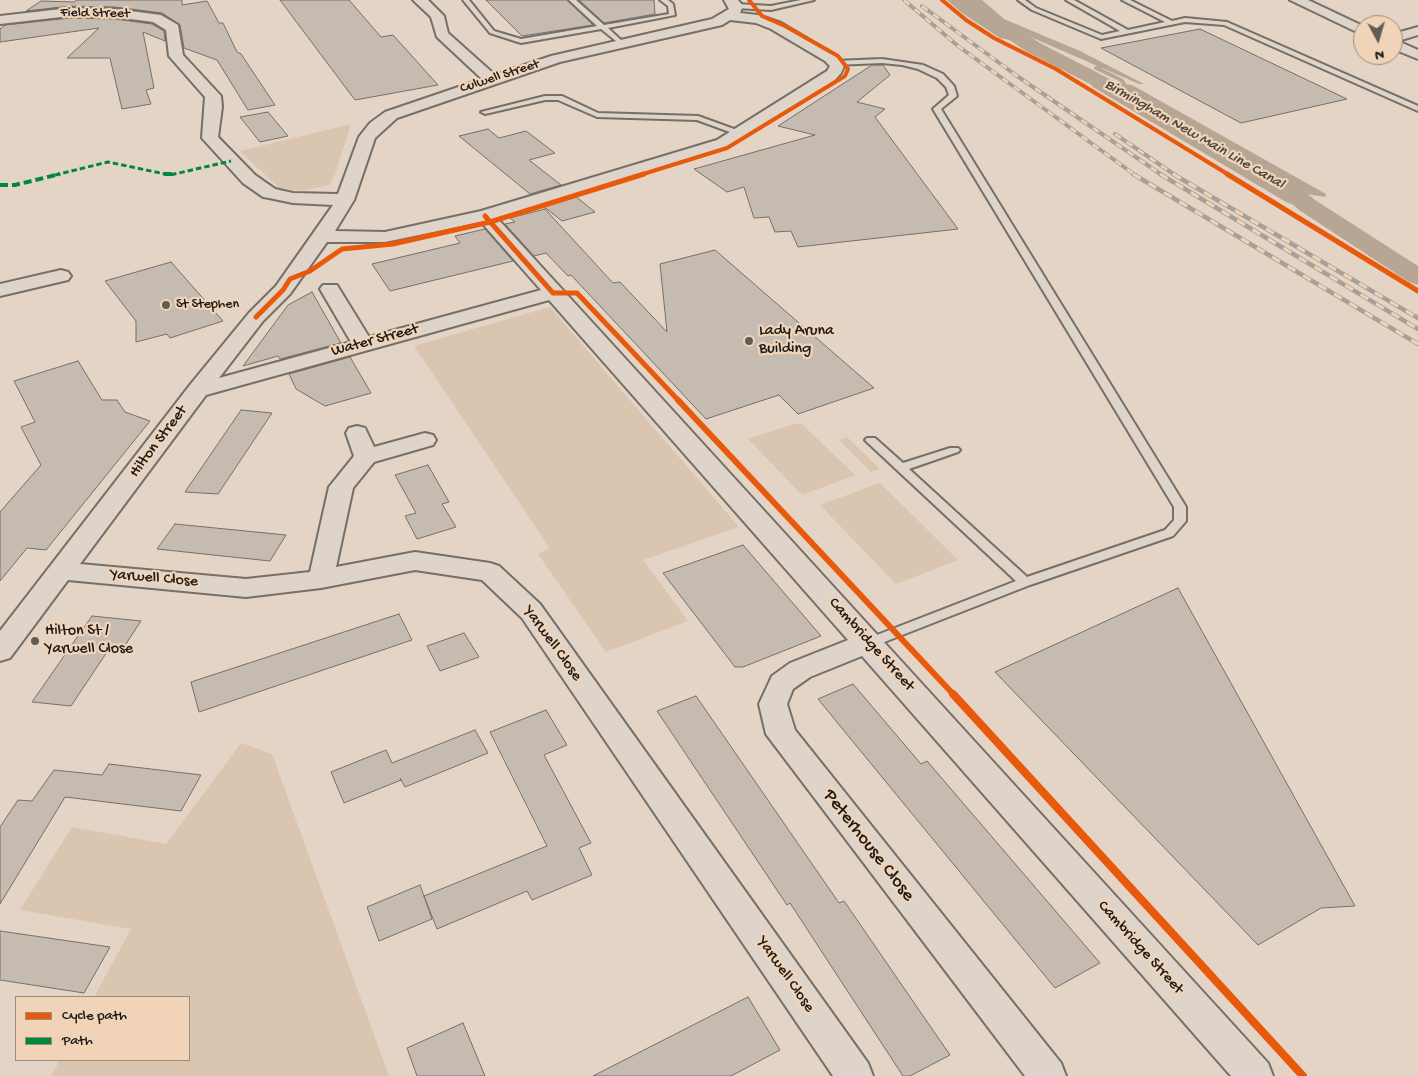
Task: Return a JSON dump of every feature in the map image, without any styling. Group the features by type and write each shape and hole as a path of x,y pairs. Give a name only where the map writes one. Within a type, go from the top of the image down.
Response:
{"street":[{"path":"420,0 437,16 442,34 492,80"},
{"path":"1297,0 1353,26"},
{"path":"141,16 161,4"},
{"path":"321,236 385,237 485,216 723,144 829,78 834,73 837,66 830,58 776,26 732,7"},
{"name":"Culwell Street","path":"321,236 345,200 367,137 376,126 391,115 556,59 621,43 706,26 732,7"},
{"name":"Field Street","path":"6,16 70,12 156,18 173,28 176,56 213,96 214,107 210,138 249,179 269,194 293,198 345,200"},
{"path":"1403,35 1418,31"},
{"path":"1403,48 1418,55"},
{"name":"Cambridge Street","path":"485,216 1255,1076"},
{"name":"Hilton Street","path":"0,651 198,390 256,317 283,290 321,236"},
{"path":"0,290 61,276"},
{"path":"330,289 363,344"},
{"name":"Water Street","path":"198,390 553,294"},
{"path":"357,433 366,457"},
{"path":"321,579 341,487 366,457 426,440"},
{"name":"Yarwell Close","path":"61,571 246,588 321,579 415,561 490,572 531,611 855,1076"},
{"name":"Peterhouse Close","path":"869,643 800,670 782,683 773,704 782,734 1048,1076"}],"lane":[{"path":"466,0 492,32 521,41 672,15 671,5 663,0"},
{"path":"572,0 621,43"},
{"path":"732,7 771,8 811,0"},
{"path":"1021,0 1034,9 1101,37 1185,20 1225,22 1418,109"},
{"path":"1069,0 1127,32"},
{"path":"1125,0 1172,23"},
{"path":"835,63 882,61 902,63 920,67 934,73 950,86 953,96 937,109 1180,507 1180,521 1169,533 1025,582 869,643"},
{"path":"485,112 545,98 559,98 597,115 698,118 740,133"},
{"path":"871,440 1025,582"},
{"path":"901,468 954,450"}],"shaded area":[{"path":"351,124 335,175 329,185 301,191 279,188 240,151"},
{"path":"550,307 739,527 643,560 688,621 606,652 538,554 550,548 414,346"},
{"path":"794,424 802,424 855,475 802,495 748,439"},
{"path":"847,437 880,469 871,472 839,440"},
{"path":"880,483 958,560 896,584 820,505"},
{"path":"241,743 272,754 389,1076 51,1076 59,1061 190,1061 190,996 95,996 131,929 20,910 72,827 166,844"}],"water":[{"path":"947,0 982,0 1004,19 1080,51 1144,84 1139,84 1026,35 1029,44 1000,38 962,13"},
{"path":"1081,72 1114,82 1132,85 1326,194 1325,197 1307,194 1324,216 1286,202 1093,87"}],"building":[{"path":"77,0 182,0 182,5 207,1 219,23 223,23 237,52 241,54 275,105 248,110 217,60 184,48 180,25 162,13 115,7 70,6 26,11 41,1 74,2"},
{"path":"280,0 349,0 381,37 393,35 438,85 355,100"},
{"path":"486,0 567,0 593,25 522,36"},
{"path":"579,0 654,0 655,14 604,23"},
{"path":"70,18 115,19 152,24 164,31 165,41 143,32 154,88 146,90 151,104 122,109 110,58 67,58 99,28 0,42 0,29 5,25"},
{"path":"1200,29 1347,99 1241,123 1101,48"},
{"path":"872,65 883,65 890,75 857,102 885,109 875,117 958,229 798,247 791,231 775,232 769,217 754,218 744,187 727,192 694,169 815,135 778,126"},
{"path":"268,112 288,136 260,142 240,117"},
{"path":"488,129 499,138 526,131 555,153 529,160 561,185 530,194 459,136"},
{"path":"575,196 595,212 562,221 543,206"},
{"name":"Lady Aruna Building","path":"545,209 613,283 620,282 667,332 660,264 715,250 874,388 798,414 779,395 706,419 571,275 568,276 546,253 534,256 505,224 515,222 510,218"},
{"path":"485,229 513,261 390,291 372,264 460,243 455,236"},
{"name":"St Stephen","path":"171,262 223,321 170,338 167,334 136,342 136,321 105,281"},
{"path":"312,292 341,343 280,359 278,356 243,366 288,305"},
{"path":"350,357 371,393 325,406 296,389 289,374"},
{"path":"78,361 102,400 117,400 125,412 150,421 46,550 27,548 0,581 0,512 41,465 21,427 35,422 14,381"},
{"path":"241,410 272,413 218,494 185,492"},
{"path":"428,465 449,502 442,504 456,527 417,539 405,516 416,513 395,475"},
{"path":"175,524 286,535 270,561 157,549"},
{"path":"743,545 821,636 743,667 735,667 663,573"},
{"path":"1178,588 1355,906 1321,908 1258,945 995,672"},
{"path":"399,614 412,640 199,712 191,682"},
{"path":"92,616 141,621 120,653 107,652 71,706 32,702"},
{"path":"464,633 479,657 440,671 427,646"},
{"path":"853,684 921,764 927,761 1100,963 1055,988 818,699"},
{"path":"696,696 839,903 844,901 950,1055 910,1076 903,1076 790,903 787,905 657,711"},
{"path":"546,710 567,745 544,755 591,843 579,848 592,875 532,900 527,891 437,929 424,896 547,846 490,732"},
{"path":"475,730 488,753 405,787 400,778 401,780 344,803 331,772 386,750 392,763"},
{"path":"109,764 201,775 181,811 65,797 0,904 0,827 18,800 32,801 54,770 102,775"},
{"path":"420,885 432,919 379,941 367,907"},
{"path":"0,931 110,947 84,993 0,980"},
{"path":"748,997 780,1050 731,1076 593,1076"},
{"path":"463,1023 485,1076 417,1076 407,1048"}],"waterway":[{"name":"Birmingham New Main Line Canal","path":"966,0 982,14 1033,47 1122,93"},
{"path":"1093,62 1102,66 1096,68 1121,80 1123,83 1120,91"},
{"name":"Birmingham New Main Line Canal","path":"1287,189 1307,205 1418,277"}],"railway":[{"path":"904,0 958,46 1135,175"},
{"path":"922,6 1017,76 1162,175"},
{"path":"1115,134 1175,175"},
{"path":"1133,174 1418,344"},
{"path":"1160,174 1418,329"},
{"path":"1173,174 1418,318"}],"marked path":[{"path":"0,185 15,185 108,162 170,175 231,161"}],"cycle path":[{"path":"256,317 283,290 290,279 310,271 342,249 393,244 490,222 727,148 845,76 848,69 838,56 785,26 762,16 749,0"},
{"path":"942,0 966,20 994,38 1056,69 1418,291"},
{"path":"485,216 553,293 577,293 912,649 1303,1076"}],"place":[{"name":"St Stephen","path":"166,305"},
{"name":"Lady Aruna Building","path":"749,341"},
{"name":"Hilton St / Yarwell Close","path":"35,641"}]}
